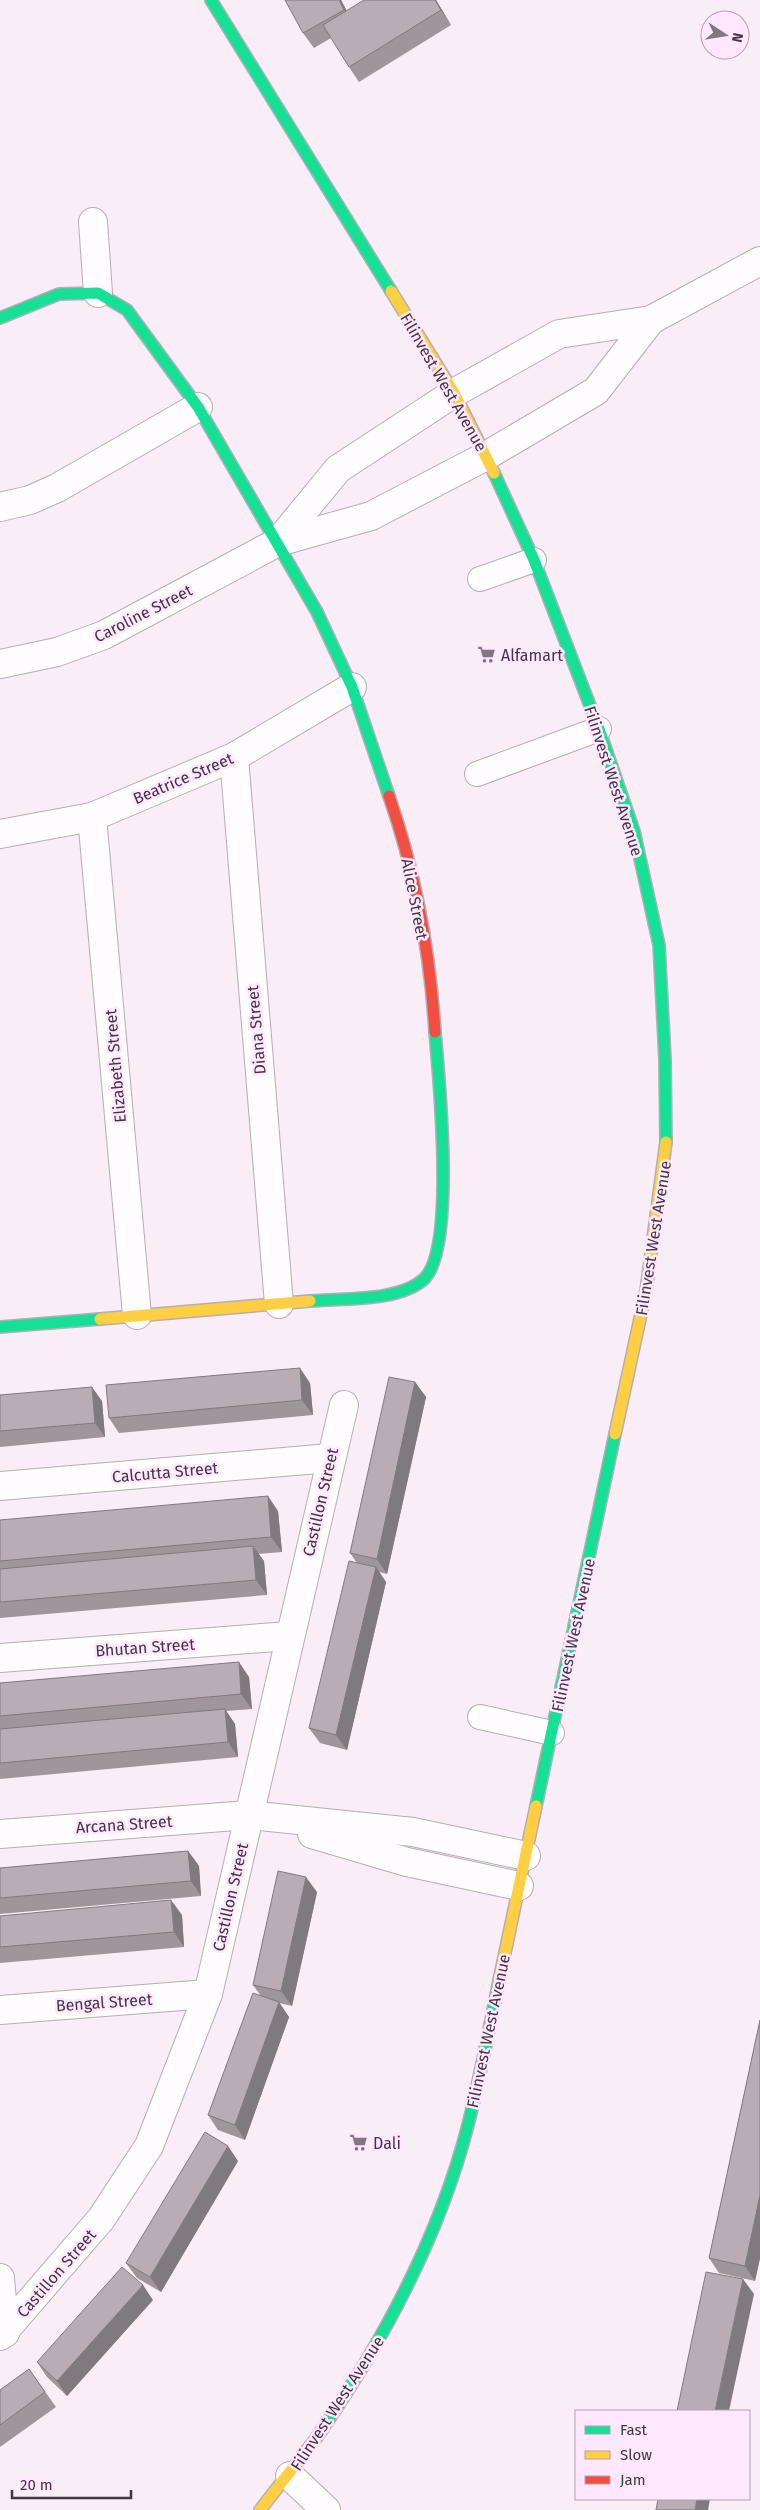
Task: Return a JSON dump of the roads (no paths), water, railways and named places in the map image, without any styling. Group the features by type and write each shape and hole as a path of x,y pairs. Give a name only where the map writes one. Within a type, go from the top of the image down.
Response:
{"street":[{"name":"Filinvest West Avenue","path":"214,4 454,393 486,456 534,560 599,729 634,831 659,945 665,1059 666,1153 646,1291 468,2125 439,2215 399,2304 344,2398 290,2476 260,2510"},
{"path":"0,318 59,294 98,293 93,222"},
{"path":"278,542 338,468 454,393 560,334 651,320 760,260"},
{"name":"Alice Street","path":"98,293 127,310 198,407 317,612 352,687 404,840 432,984 442,1126 441,1227 436,1254 425,1278 404,1291 384,1295 279,1304"},
{"path":"278,542 371,516 486,456 596,391 651,320"},
{"path":"0,507 30,500 57,488 198,407"},
{"name":"Caroline Street","path":"0,664 58,652 104,636 278,542"},
{"name":"Beatrice Street","path":"0,834 92,817 234,757 352,687"},
{"name":"Diana Street","path":"234,757 279,1304"},
{"name":"Elizabeth Street","path":"92,817 137,1316"},
{"path":"0,1327 279,1304"},
{"name":"Castillon Street","path":"2,2334 101,2219 149,2146 208,1994 330,1458 344,1406"},
{"name":"Calcutta Street","path":"0,1486 330,1458"},
{"name":"Bhutan Street","path":"0,1658 289,1636"},
{"path":"249,1815 413,1832 526,1856"},
{"path":"249,1815 407,1862 519,1886"},
{"name":"Arcana Street","path":"0,1834 249,1815"},
{"name":"Bengal Street","path":"0,2010 208,1994"},
{"path":"0,2278 2,2334"},
{"path":"290,2476 326,2510"}],"lane":[{"path":"480,579 534,560"},
{"path":"477,774 599,729"},
{"path":"480,1718 552,1733"}],"place":[{"name":"Alfamart","path":"487,655"},
{"name":"Dali","path":"359,2143"}]}
